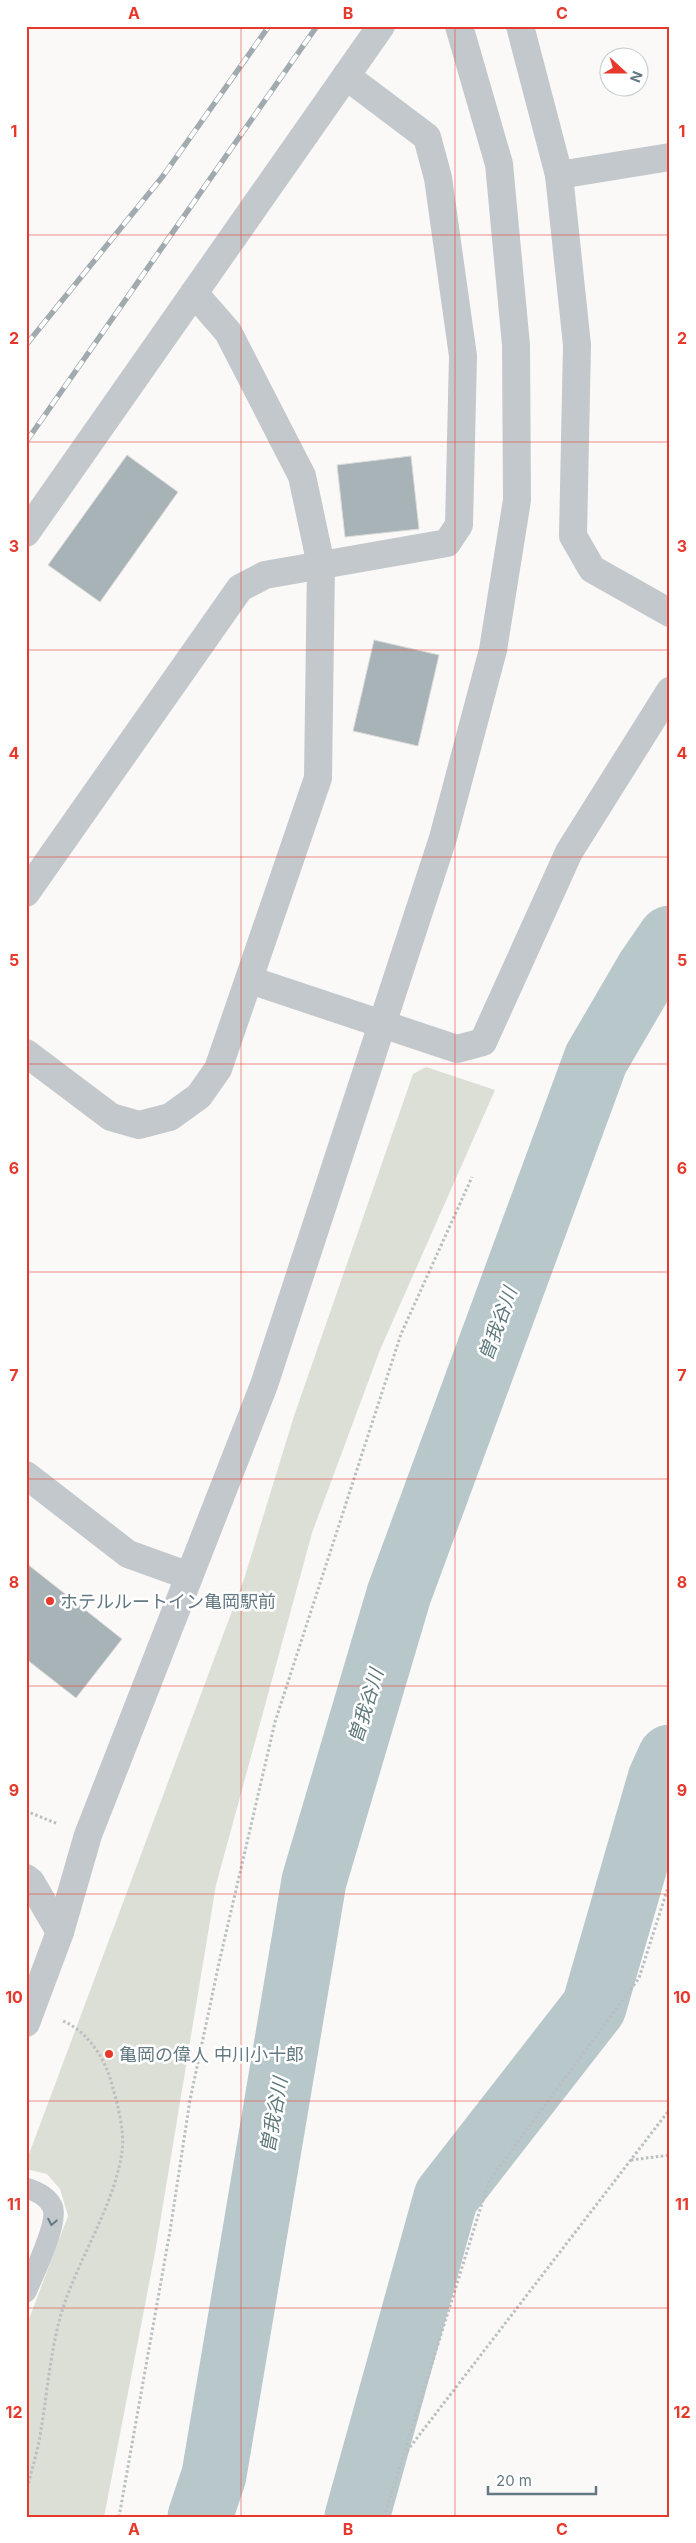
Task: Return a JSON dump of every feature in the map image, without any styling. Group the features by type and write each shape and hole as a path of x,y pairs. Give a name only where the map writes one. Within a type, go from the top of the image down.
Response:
{"street":[{"path":"26,533 381,26"},
{"path":"26,2023 60,1932 88,1835 264,1385 384,1023 442,838 493,650 517,500 516,345 499,164 459,26"},
{"path":"520,26 559,175 577,345 572,536 592,569 670,613"},
{"path":"26,893 240,588 265,575 447,543 459,525 463,356 438,178 427,137 346,76"},
{"path":"559,175 670,157"},
{"path":"26,1053 111,1117 139,1125 170,1117 199,1096 218,1069 318,778 322,565 302,476 228,332 194,293"},
{"path":"250,980 384,1023 457,1049 483,1042 570,852 670,692"},
{"path":"26,1475 128,1554 189,1576"},
{"path":"26,1878 32,1882 60,1932"},
{"path":"26,1914 60,1932"}],"lane":[{"path":"26,2188 38,2192 52,2206 54,2219 26,2292"}],"path":[{"path":"119,2517 170,2231 190,2100 275,1722 401,1334 472,1176"},
{"path":"26,1811 59,1824"},
{"path":"384,2517 489,2180 639,1978 670,1880"},
{"path":"26,2492 41,2431 46,2388 60,2319 71,2285 112,2188 122,2152 121,2128 107,2069 86,2037 75,2026 63,2021"},
{"path":"405,2454 670,2109"},
{"path":"630,2160 670,2155"}],"shaded area":[{"path":"426,1067 495,1090 380,1350 312,1533 216,1885 155,2253 104,2517 26,2517 26,2327 68,2216 60,2189 47,2174 26,2169 26,2162 244,1579 294,1416 413,1074"}],"building":[{"path":"127,455 178,492 100,602 48,565"},
{"path":"411,456 419,529 345,537 337,465"},
{"path":"374,640 439,655 418,746 353,731"},
{"name":"ホテルルートイン亀岡駅前","path":"26,1563 122,1639 76,1698 26,1659"}],"waterway":[{"name":"曽我谷川","path":"200,2517 214,2475 314,1881 399,1594 596,1059 648,970 670,938"},
{"path":"357,2517 446,2197 594,2007 660,1779 670,1757"}],"railway":[{"path":"26,345 163,176 269,26"},
{"path":"26,442 317,26"}],"place":[{"name":"ホテルルートイン亀岡駅前","path":"50,1601"},
{"name":"亀岡の偉人 中川小十郎","path":"109,2054"}]}
